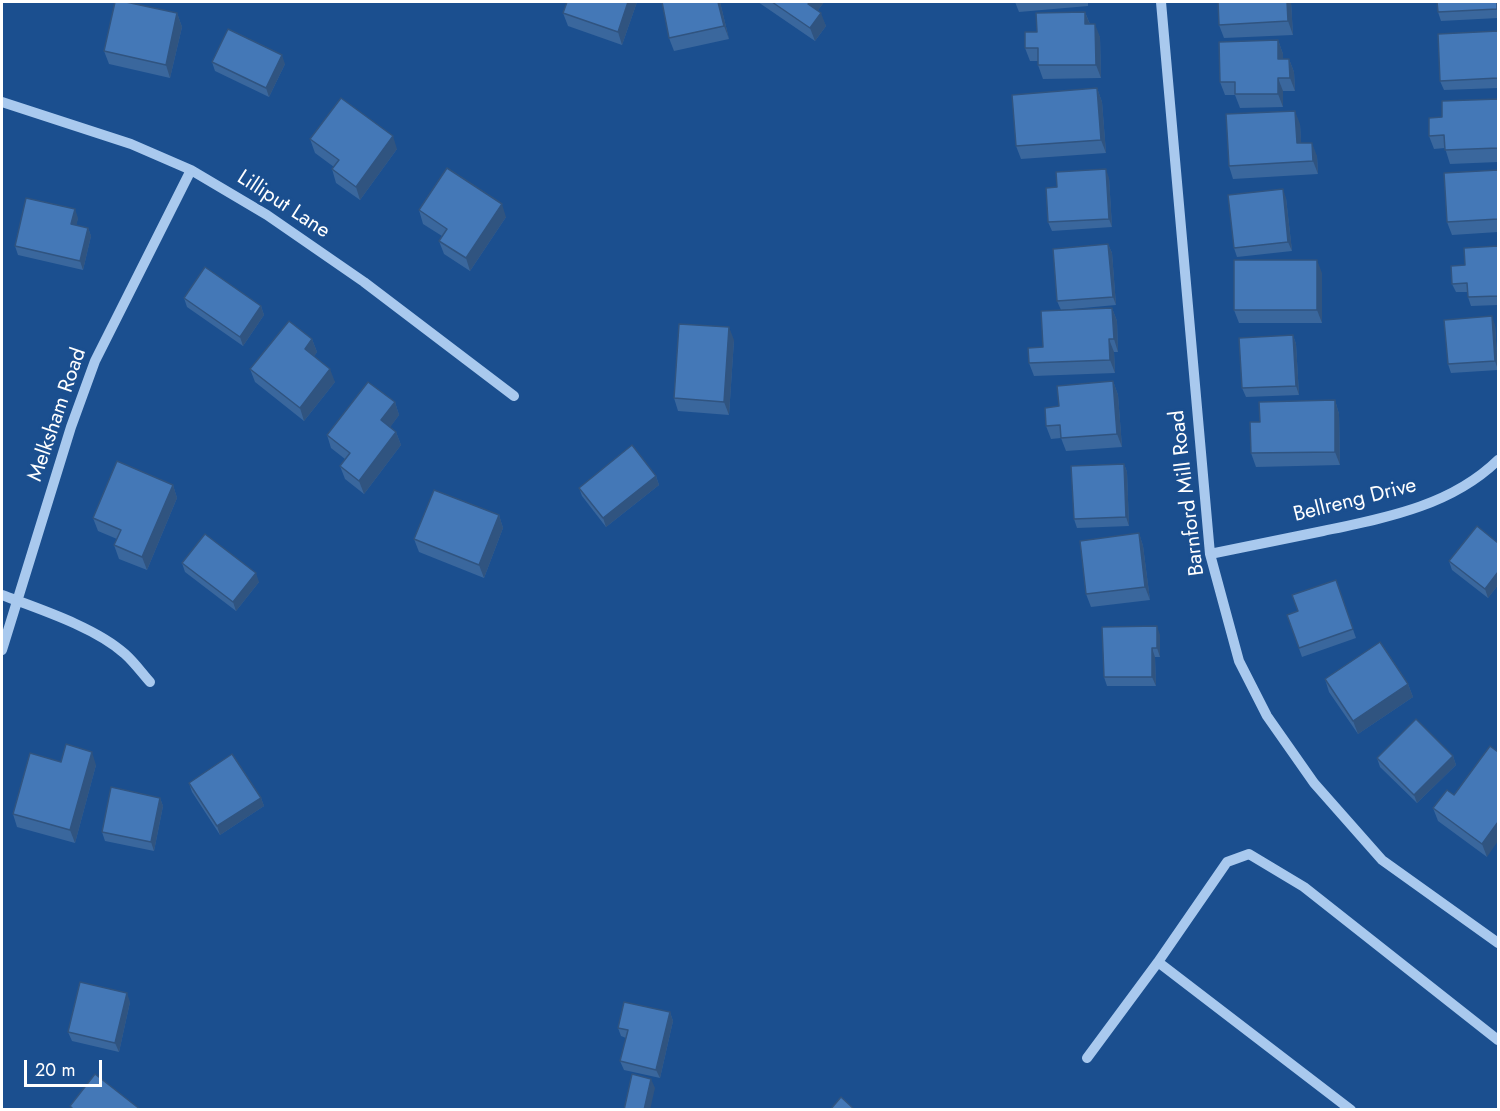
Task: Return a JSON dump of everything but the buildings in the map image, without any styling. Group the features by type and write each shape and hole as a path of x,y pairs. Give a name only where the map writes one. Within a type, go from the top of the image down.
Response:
{"street":[{"name":"Barnford Mill Road","path":"1161,2 1210,554 1239,661 1267,716 1314,783 1382,860 1498,943"},
{"name":"Lilliput Lane","path":"2,102 131,144 191,170 267,215 364,282 514,396"},
{"name":"Melksham Road","path":"2,650 71,427 95,361 191,170"},
{"name":"Bellreng Drive","path":"1210,554 1403,514 1445,496 1486,472 1498,460"},
{"path":"2,596 56,615 124,653 150,682"},
{"path":"1087,1058 1158,962 1227,862 1249,854 1304,886 1498,1040"},
{"path":"1158,962 1351,1110"}]}
